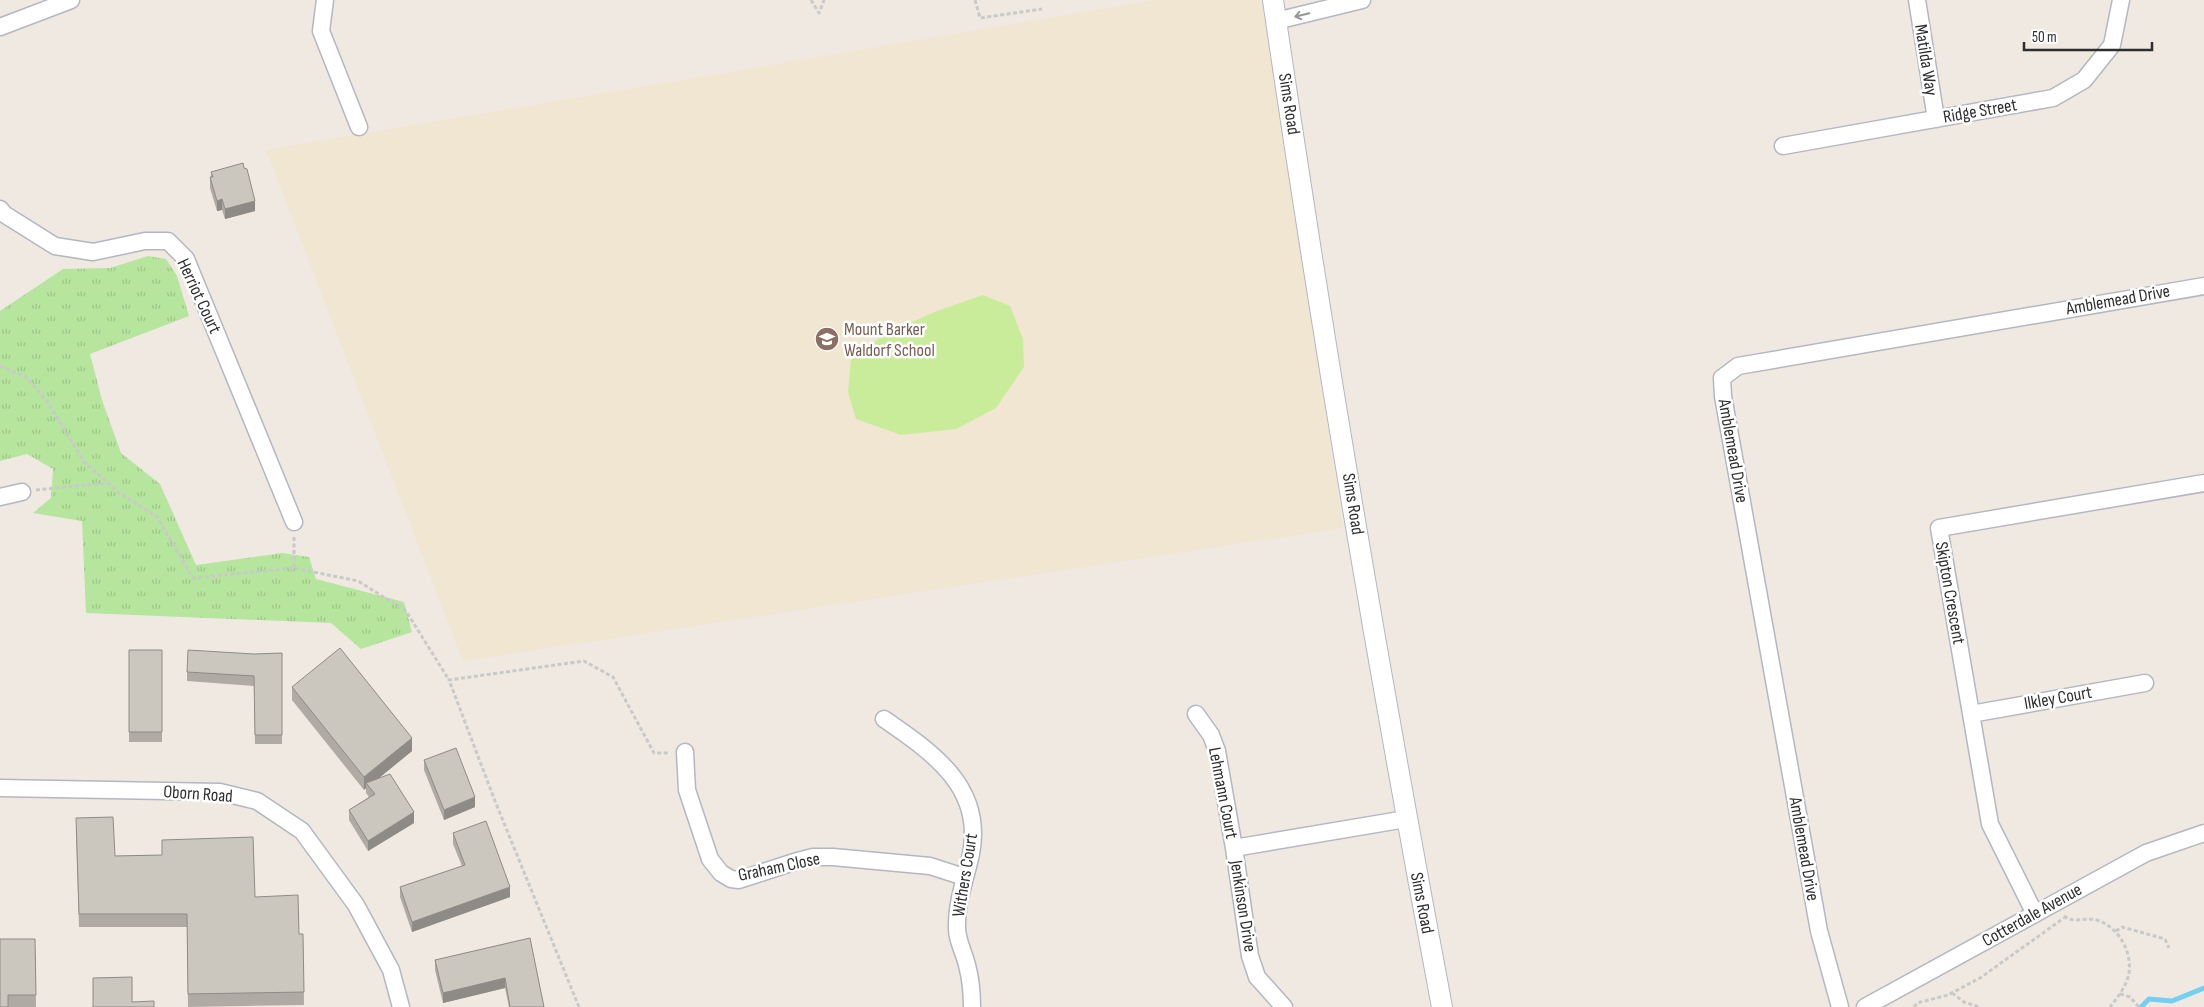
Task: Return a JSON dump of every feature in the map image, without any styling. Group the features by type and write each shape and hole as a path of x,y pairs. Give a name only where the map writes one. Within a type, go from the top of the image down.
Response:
{"street":[{"path":"0,27 71,0"},
{"path":"325,0 321,31 358,128"},
{"name":"Sims Road","path":"1273,0 1350,490 1406,819 1442,1007"},
{"path":"1276,21 1362,0"},
{"name":"Matilda Way","path":"1917,0 1936,119"},
{"name":"Ridge Street","path":"1783,146 2053,98 2084,80 2112,45 2121,0"},
{"name":"Herriot Court","path":"0,209 4,214 55,246 93,252 145,241 168,241 186,259 294,522"},
{"name":"Amblemead Drive","path":"1840,1007 1819,931 1723,396 1722,378 1738,366 2204,286"},
{"name":"Skipton Crescent","path":"2035,914 1990,824 1938,528 2204,483"},
{"path":"0,497 22,492"},
{"name":"Ilkley Court","path":"1971,714 2145,683"},
{"name":"Lehmann Court","path":"1196,714 1211,735 1218,751 1234,848"},
{"name":"Withers Court","path":"884,719 921,745 950,772 964,791 974,829 956,927 972,985 972,1007"},
{"name":"Graham Close","path":"685,752 687,790 710,859 721,873 731,879 747,878 813,857 930,866 964,877"},
{"name":"Oborn Road","path":"0,788 220,792 257,801 302,831 356,905 391,970 401,1007"},
{"name":"Jenkinson Drive","path":"1284,1007 1257,977 1252,963 1234,848 1406,819"},
{"name":"Cotterdale Avenue","path":"1865,1007 2146,853 2204,833"}],"path":[{"path":"810,0 819,13 824,0"},
{"path":"975,0 980,18 1042,9"},
{"path":"0,366 26,377 47,400 84,462 107,482 157,517 193,578 294,568 358,581 406,612 449,680 495,801 579,1007"},
{"path":"22,492 107,482"},
{"path":"294,522 294,568"},
{"path":"449,680 584,661 613,677 654,753 685,752"},
{"path":"1914,1007 1916,1003 1952,993 1987,974 2065,917 2072,914"},
{"path":"2065,917 2075,921 2085,918 2096,920 2113,927 2124,944 2128,958 2129,973 2120,994 2110,1007"},
{"path":"2116,931 2122,927 2165,939 2169,948"},
{"path":"1952,993 1964,1002 1980,1007"},
{"path":"2120,994 2130,996 2139,1007"}],"shaded area":[{"name":"Mount Barker Waldorf School","path":"1157,0 1264,0 1343,528 463,661 266,150"}],"green space":[{"path":"148,256 166,259 177,276 189,316 90,354 102,400 121,453 160,484 196,565 282,553 309,557 316,579 404,602 412,632 361,649 331,623 86,613 82,521 33,513 51,498 53,469 27,454 0,461 0,311 63,269 110,268"},
{"path":"983,295 1010,306 1023,339 1024,367 996,408 956,429 901,435 856,419 848,392 851,360 885,334 937,311"}],"building":[{"path":"243,163 244,168 247,169 255,201 225,209 222,199 217,201 210,177 213,177 211,172"},
{"path":"340,648 412,738 364,777 292,687"},
{"path":"129,650 162,650 162,732 129,732"},
{"path":"188,650 254,654 282,653 282,735 255,735 254,676 187,672"},
{"path":"456,748 475,797 444,810 424,760"},
{"path":"390,774 414,812 368,841 349,810 375,794 366,783"},
{"path":"113,817 115,856 162,855 162,840 253,837 255,897 298,895 299,934 303,934 304,992 188,994 187,914 79,914 76,818"},
{"path":"486,821 510,887 412,922 400,887 465,865 453,833"},
{"path":"530,938 544,1007 510,1007 505,978 443,993 435,960"},
{"path":"0,939 35,939 36,995 8,995 8,1007 0,1007"},
{"path":"132,977 132,1002 154,1001 154,1007 93,1007 93,978"}],"waterway":[{"path":"2141,1007 2149,999 2172,1001 2204,988"}],"place":[{"name":"Mount Barker Waldorf School","path":"827,339"}]}
